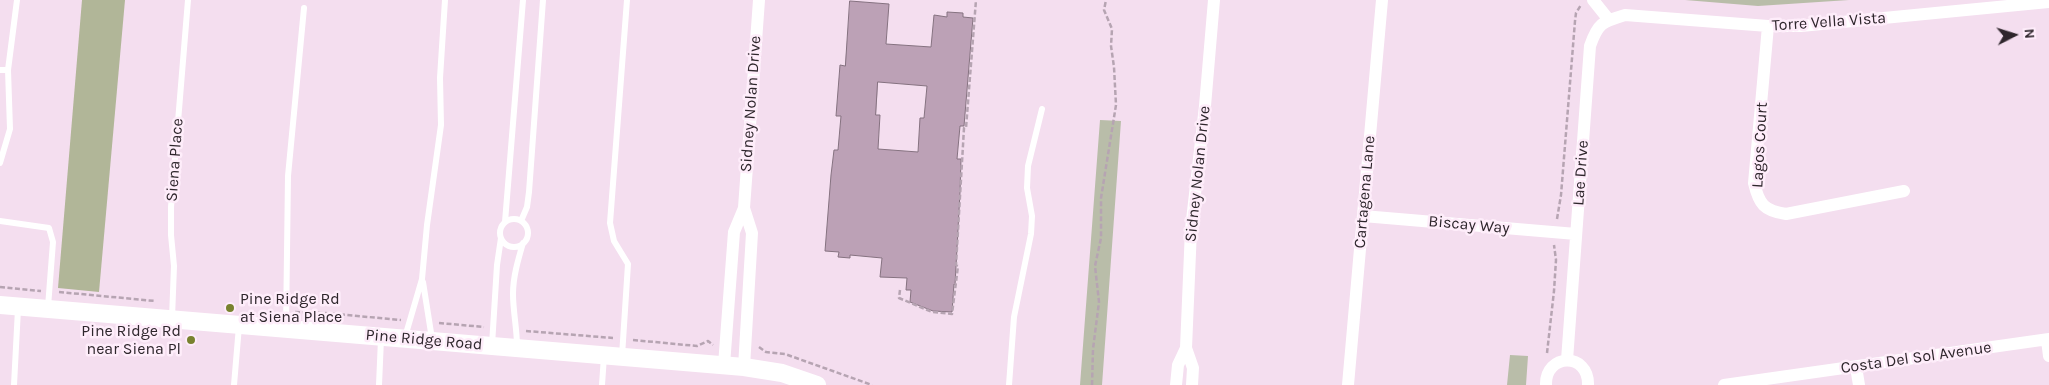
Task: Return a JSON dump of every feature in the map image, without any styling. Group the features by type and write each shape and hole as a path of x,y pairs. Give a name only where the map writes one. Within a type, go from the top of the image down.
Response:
{"street":[{"name":"Sidney Nolan Drive","path":"724,365 734,232 744,208 759,0"},
{"name":"Sidney Nolan Drive","path":"1192,385 1193,368 1186,348 1191,229 1205,106 1214,0"},
{"name":"Cartagena Lane","path":"1348,385 1382,0"},
{"path":"1589,1 1609,20"},
{"name":"Torre Vella Vista","path":"1609,20 1625,15 1768,26 1801,26 2049,2"},
{"name":"Lae Drive","path":"1567,360 1590,46 1596,29 1609,20"},
{"name":"Lagos Court","path":"1768,26 1754,183 1758,199 1770,212 1786,214 1904,191"},
{"name":"Sidney Nolan Drive","path":"744,208 752,233 744,367"},
{"name":"Biscay Way","path":"1363,216 1576,234"},
{"name":"Pine Ridge Road","path":"0,306 724,365 782,373 817,385"},
{"path":"2048,340 2049,356"},
{"name":"Costa Del Sol Avenue","path":"1724,385 2048,340"},
{"name":"Sidney Nolan Drive","path":"1176,385 1178,365 1186,348"},
{"path":"1546,385 1546,377 1554,365 1567,360 1579,363 1587,373 1588,385"},
{"path":"1856,367 1859,385"}],"lane":[{"path":"0,163 10,129 8,70 17,0"},
{"name":"Siena Place","path":"172,319 174,266 171,206 188,0"},
{"path":"404,339 422,278 427,225 441,125 440,78 445,0"},
{"path":"505,222 523,0"},
{"path":"521,221 527,207 529,192 543,0"},
{"path":"602,385 613,356 628,264 614,240 610,223 627,0"},
{"path":"286,329 288,176 304,8"},
{"path":"0,70 8,70"},
{"path":"1009,385 1014,317 1031,234 1032,216 1027,188 1028,166 1042,109"},
{"path":"492,346 501,227 510,219 521,221 527,230 528,236 523,244 516,269 513,295 517,327 517,348"},
{"path":"0,221 49,228 53,242 48,309"},
{"path":"501,238 510,246 514,247 523,244"},
{"path":"422,278 432,341"},
{"path":"14,385 18,307"},
{"path":"234,385 239,326"},
{"path":"379,385 381,337"}],"path":[{"path":"900,290 899,298 932,312 952,314 958,266 956,265 964,128 966,128 976,0"},
{"path":"1092,385 1093,349 1099,302 1095,266 1101,238 1101,198 1116,105 1114,67 1110,46 1112,30 1104,10 1106,0"},
{"path":"1544,356 1548,353 1550,341 1556,260 1553,250 1561,195 1574,21 1579,8 1589,1"},
{"path":"431,323 485,327"},
{"path":"753,347 757,345 766,352 785,354 872,385"}],"green space":[{"path":"82,0 125,0 99,292 58,288"},
{"path":"1685,0 1849,0 1758,6"},
{"path":"1100,120 1121,121 1102,385 1080,385"},
{"path":"1510,355 1528,356 1526,385 1507,385"}],"building":[{"path":"850,1 889,4 886,44 931,47 934,15 947,17 947,12 963,13 963,17 973,18 964,126 960,126 957,159 961,159 960,192 952,312 933,311 910,302 911,290 906,290 907,278 880,277 882,258 850,255 850,258 838,257 839,252 825,251 831,175 834,150 838,150 841,116 836,116 840,65 845,66","holes":["878,82 927,86 924,118 920,118 918,152 878,149 880,115 876,115"]}],"place":[{"name":"Pine Ridge Rd at Siena Place","path":"230,308"},
{"name":"Pine Ridge Rd near Siena Pl","path":"191,340"}]}
